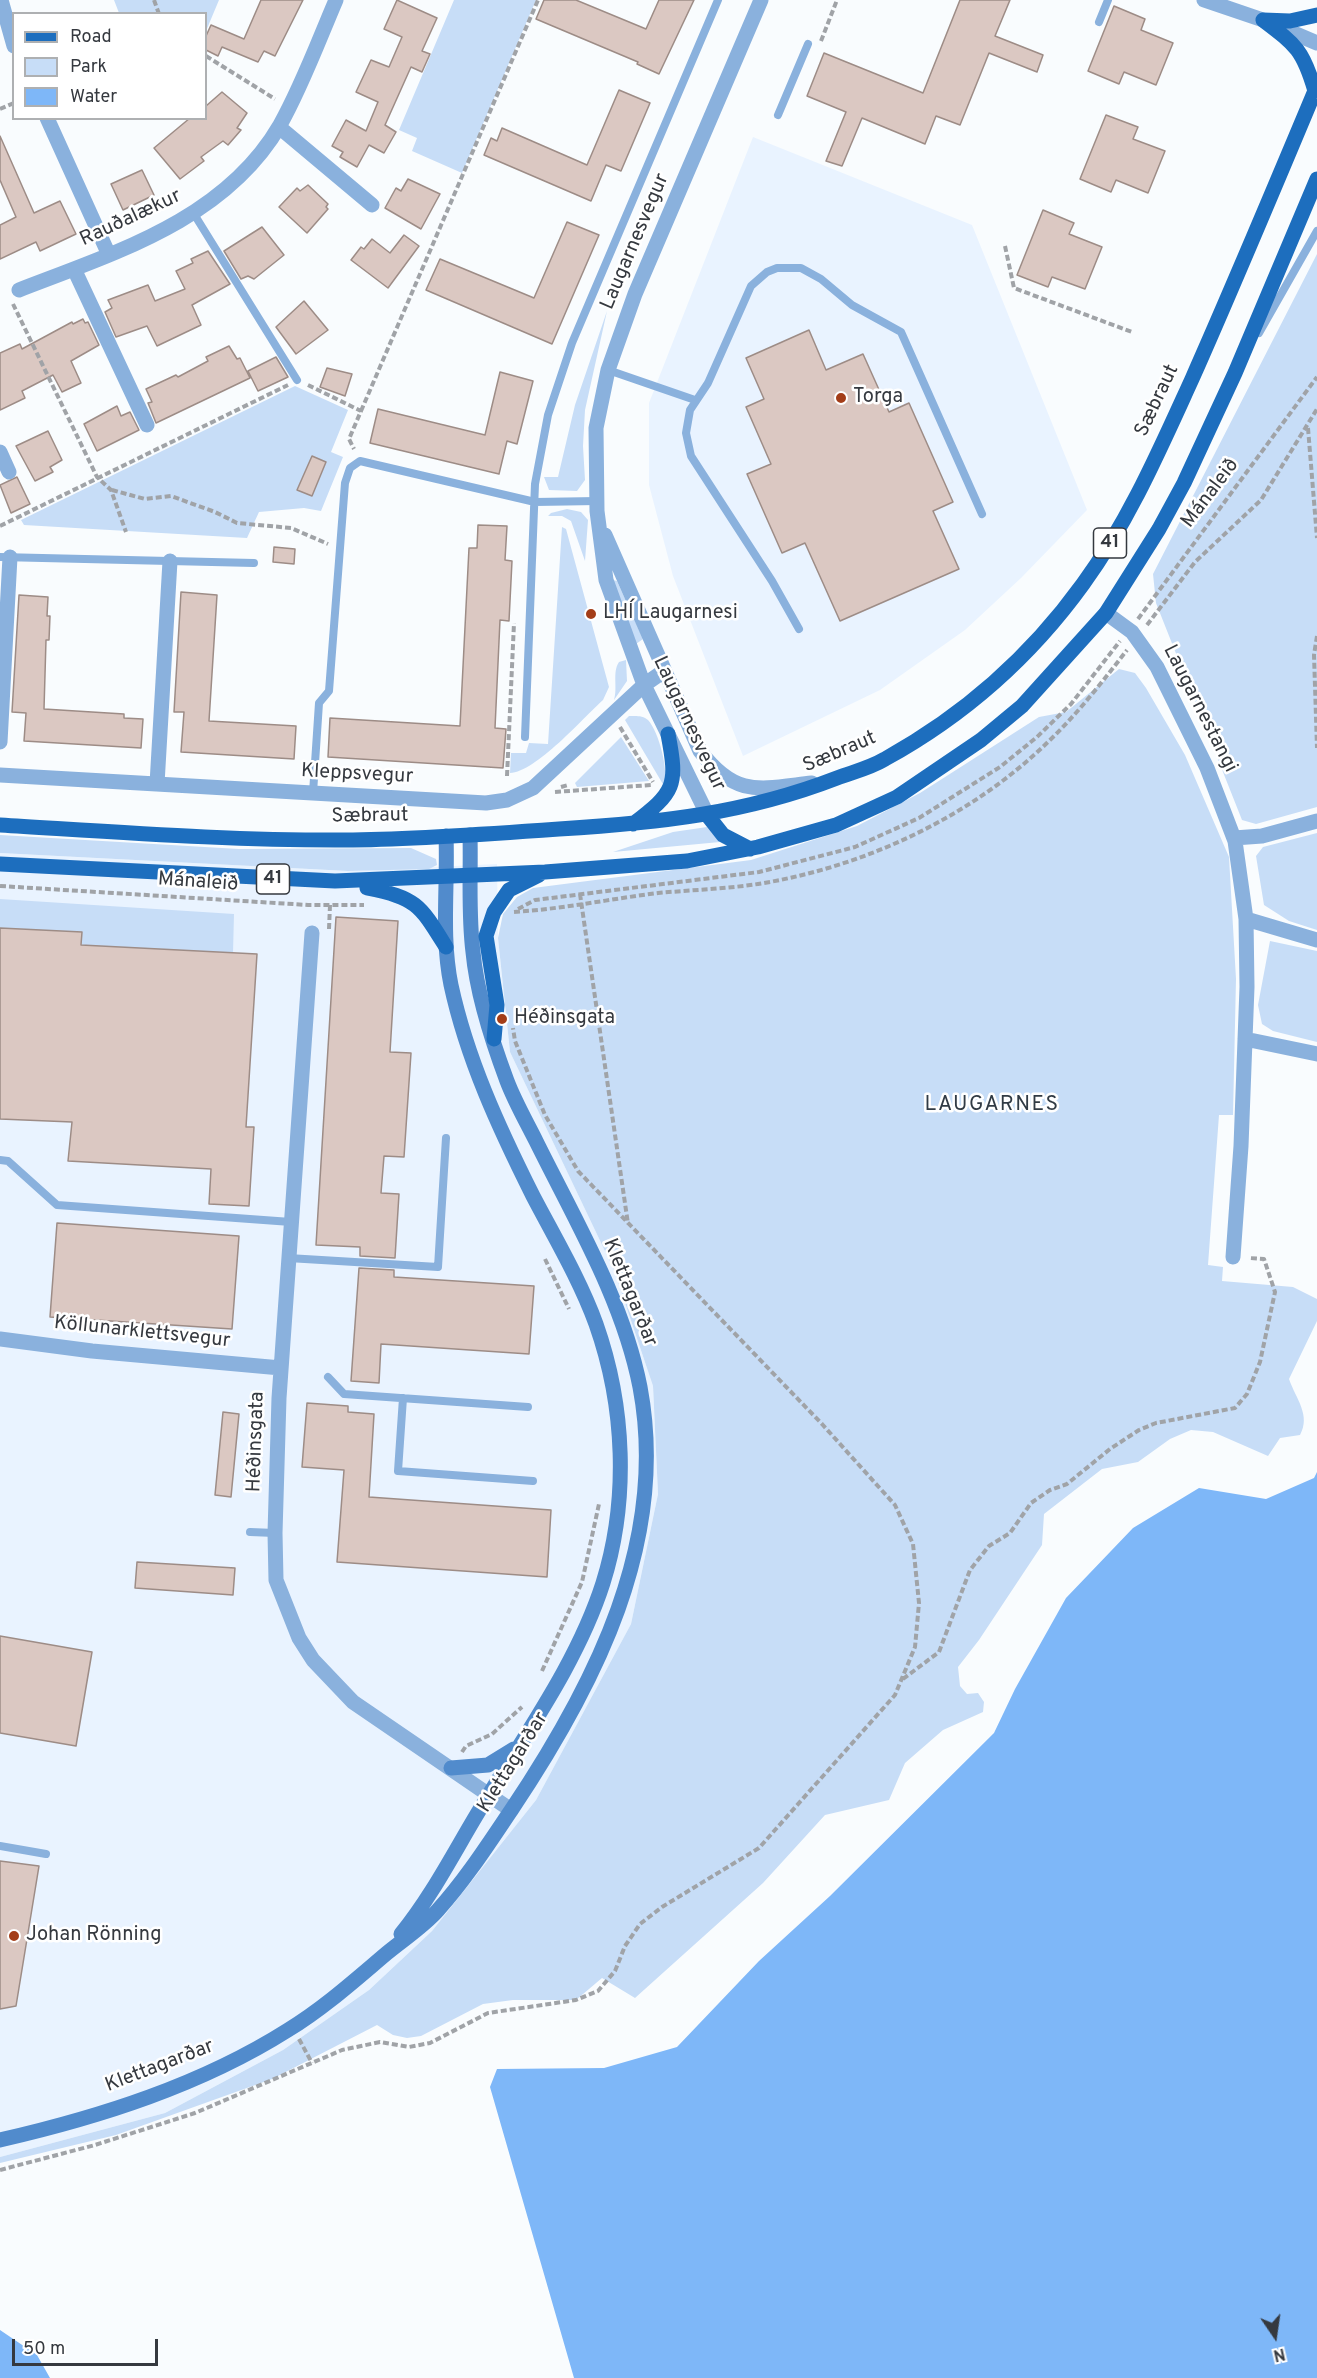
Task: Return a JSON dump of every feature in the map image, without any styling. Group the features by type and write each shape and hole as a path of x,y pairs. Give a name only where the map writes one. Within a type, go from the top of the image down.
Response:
{"main road":[{"path":"1263,20 1290,21 1317,15"},
{"path":"1263,20 1294,43 1304,57 1316,88"},
{"name":"Sæbraut","path":"0,825 274,839 353,840 633,824 708,816 802,792 883,761 968,704 1006,672 1042,636 1084,583 1113,540 1168,430 1258,230 1316,88"},
{"name":"41","path":"0,864 335,881 545,872 687,861 750,849 836,825 897,797 981,740 1022,706 1106,613 1159,529 1235,373 1317,179"},
{"path":"633,824 661,803 672,784 674,765 668,734"},
{"path":"708,816 723,835 750,849"},
{"name":"Klettagarðar","path":"0,2140 89,2116 150,2096 221,2066 292,2028 336,1996 436,1912 480,1857 534,1776 578,1697 620,1606 631,1574 642,1524 646,1443 640,1386 617,1310 511,1090 494,1039 473,954 470,835"},
{"name":"Klettagarðar","path":"380,1959 412,1921 453,1857 488,1794 522,1744 572,1653 602,1584 616,1522 619,1431 611,1373 595,1322 491,1107 458,1013 446,947 446,836"},
{"path":"494,1039 497,1005 486,936 499,902 509,890 545,872"},
{"path":"335,881 398,894 416,903 446,947"},
{"path":"451,1768 488,1766 522,1744"}],"street":[{"path":"2,0 12,38"},
{"name":"Rauðalækur","path":"14,293 110,255 194,214 221,192 256,158 279,127 336,0"},
{"name":"Laugarnesvegur","path":"708,816 644,685 606,580 597,506 596,428 609,370 635,294 761,0"},
{"path":"1204,0 1221,3 1317,43"},
{"path":"48,120 110,255"},
{"path":"279,127 372,205"},
{"name":"Rauðalækur","path":"74,269 147,425"},
{"path":"0,452 9,471"},
{"name":"Laugarnesvegur","path":"597,506 620,572 700,751 727,781 744,787 767,788 830,781"},
{"path":"0,742 5,557"},
{"path":"157,784 170,561"},
{"name":"Laugarnestangi","path":"1106,613 1129,630 1157,667 1207,768 1234,838 1246,919 1241,1146 1233,1257"},
{"name":"Kleppsvegur","path":"0,775 486,803 507,800 524,794 541,783 644,685 664,671"},
{"path":"1234,838 1262,836 1317,821"},
{"path":"1246,919 1317,940"},
{"name":"Héðinsgata","path":"312,933 281,1368 275,1533 276,1580 290,1620 313,1660 353,1702 511,1810"},
{"path":"1245,1039 1317,1054"},
{"name":"Köllunarklettsvegur","path":"0,1339 92,1352 281,1368"}],"lane":[{"path":"525,738 535,484 548,415 572,343 718,0"},
{"path":"1099,22 1108,0"},
{"path":"778,115 808,44"},
{"path":"194,214 297,380"},
{"path":"1235,373 1317,231"},
{"path":"799,629 772,581 691,456 686,433 695,400 708,383 751,286 767,272 777,268 801,268 821,279 852,305 901,332 982,514"},
{"path":"609,370 695,400"},
{"path":"313,793 319,703 329,691 345,483 350,468 360,461 535,502 597,506"},
{"path":"5,557 254,563"},
{"path":"288,1258 438,1267 446,1138"},
{"path":"0,1160 9,1161 57,1205 291,1222"},
{"path":"328,1377 344,1394 528,1407"},
{"path":"403,1398 398,1471 533,1481"},
{"path":"250,1532 275,1533"},
{"path":"0,1846 46,1854"}],"path":[{"path":"360,461 349,439 537,0"},
{"path":"207,57 275,99"},
{"path":"1005,246 1014,288 1132,332"},
{"path":"14,293 98,477 111,490 126,532"},
{"name":"Mánaleið","path":"1129,630 1317,376"},
{"path":"0,526 297,380 361,411"},
{"path":"1308,428 1317,538"},
{"path":"111,490 145,499 171,496 215,512 237,524 291,528 340,548"},
{"path":"1317,636 1314,655 1317,748"},
{"path":"555,792 655,785 620,730 620,723"},
{"path":"695,870 696,890"},
{"name":"Mánaleið","path":"0,886 308,905 374,905"},
{"path":"580,894 628,1225"},
{"path":"508,923 515,912"},
{"path":"0,2170 95,2145 195,2113 342,2050 380,2042 409,2047 430,2043 488,2013 576,2000 598,1991 615,1971 625,1946 640,1924 669,1902 759,1848 895,1695 915,1647 919,1603 913,1544 895,1505 822,1424 578,1171 545,1115 515,1041 513,1024"},
{"path":"543,1255 570,1311"},
{"path":"902,1679 917,1671 939,1652 970,1570 989,1546 1010,1533 1031,1503 1050,1490 1067,1484 1110,1449 1139,1430 1156,1423 1235,1408 1247,1394 1260,1362 1272,1307 1274,1283 1264,1259 1233,1257"},
{"path":"538,1678 582,1582 590,1555 600,1501"},
{"path":"462,1752 466,1746 503,1726 523,1705"},
{"path":"299,2039 312,2063"}],"shaded area":[{"path":"753,137 972,225 1087,510 1021,578 965,630 880,690 743,756 673,576 649,485 649,403"},
{"path":"0,853 348,871 497,864 498,938 510,1052 614,1270 653,1386 658,1494 631,1624 536,1800 432,1931 369,1990 283,2050 165,2113 0,2157"}],"green space":[{"path":"114,0 219,0 207,29 207,12 119,12"},
{"path":"454,0 536,0 462,173 412,151 417,138 399,130"},
{"path":"1317,254 1317,807 1256,824 1242,820 1156,603 1153,574"},
{"path":"607,311 585,410 583,446 585,480 577,491 549,490 544,477 558,477 575,405"},
{"path":"295,386 348,410 331,452 343,457 321,511 304,508 259,512 247,538 24,525 21,520"},
{"path":"567,509 581,512 588,520 585,561 571,521 562,516 548,516"},
{"path":"562,527 566,529 609,687 603,700 559,743 533,764 510,773 511,753 526,753 529,743 548,744"},
{"path":"613,580 617,581 643,639 636,644"},
{"path":"626,660 627,681 614,700 617,666 619,662"},
{"path":"1119,669 1135,673 1146,688 1185,755 1229,857 1236,979 1233,1115 1219,1115 1208,1265 1223,1267 1222,1281 1293,1287 1317,1299 1317,1321 1289,1379 1303,1414 1303,1428 1300,1435 1280,1438 1268,1456 1213,1432 1191,1430 1170,1439 1138,1462 1102,1469 1044,1514 1042,1545 979,1640 958,1667 960,1686 967,1694 978,1693 984,1702 983,1712 943,1730 905,1763 889,1800 825,1815 763,1883 635,1998 602,1978 576,2000 513,2000 483,2004 421,2036 407,2038 393,2035 377,2025 272,2079 116,2135 0,2163 0,2157 165,2113 283,2050 369,1990 432,1931 536,1800 631,1624 658,1494 653,1386 614,1270 510,1052 498,938 503,914 517,897 533,888 751,860 857,826 920,793 1039,717 1066,712"},
{"path":"629,716 644,717 656,733 664,762 664,786 625,720"},
{"path":"621,737 649,781 577,787 575,783"},
{"path":"707,827 720,842 613,852 673,832"},
{"path":"1317,833 1317,930 1289,921 1264,905 1256,856 1263,847"},
{"path":"0,835 239,849 411,848 436,859 437,865 429,869 348,871 0,853"},
{"path":"0,899 234,914 233,953 82,945 82,932 0,928"},
{"path":"1270,941 1317,951 1317,1042 1273,1031 1262,1024 1258,1005"}],"water":[{"path":"1317,1472 1317,2378 574,2378 490,2087 497,2069 604,2068 677,2047 759,1961 830,1896 994,1733 1015,1689 1066,1598 1133,1528 1199,1488 1266,1499 1314,1478"},
{"path":"0,2330 37,2355 50,2378 0,2378"}],"building":[{"path":"261,0 303,0 275,56 264,51 258,62 222,47 218,56 207,50 207,34 211,25 244,39"},
{"path":"397,0 437,18 422,51 430,54 422,72 411,67 385,125 396,132 384,153 369,145 357,167 340,157 343,152 332,146 346,120 366,131 378,102 356,92 371,60 389,67 402,37 384,29"},
{"path":"544,0 576,0 646,29 659,0 694,0 659,74 637,64 638,62 536,19"},
{"path":"960,0 1010,0 995,36 1043,55 1037,72 989,53 960,125 936,116 925,144 862,118 842,166 826,161 846,112 807,96 824,53 923,93"},
{"path":"1114,6 1145,19 1141,30 1173,43 1156,85 1124,72 1119,84 1088,71"},
{"path":"619,90 650,103 621,171 606,165 591,201 484,155 491,138 497,141 502,128 587,165"},
{"path":"222,92 247,113 237,128 241,130 228,145 223,141 201,157 204,161 180,179 154,148 188,120 207,120 207,105"},
{"path":"1106,115 1138,127 1133,139 1165,151 1148,193 1116,180 1111,192 1080,179"},
{"path":"0,136 34,213 60,201 76,234 40,251 36,242 0,259 0,225 16,217 0,180"},
{"path":"142,170 154,195 123,210 111,184"},
{"path":"408,179 440,194 421,229 385,208 396,188 401,191"},
{"path":"308,185 328,204 326,207 328,209 307,233 279,207 297,188 300,191"},
{"path":"1043,210 1074,223 1069,234 1102,247 1085,289 1052,277 1048,287 1017,275"},
{"path":"567,222 599,235 552,344 426,290 440,259 534,298"},
{"path":"262,227 284,255 254,279 248,276 241,279 224,251"},
{"path":"404,235 419,246 388,288 351,260 361,247 364,249 372,239 390,253"},
{"path":"208,251 230,284 192,305 201,325 157,346 147,326 116,337 105,312 112,308 108,300 148,285 155,301 185,289 176,271 193,263 191,259"},
{"path":"304,301 328,330 296,354 276,327"},
{"path":"83,319 85,323 88,322 99,345 71,361 81,383 62,392 53,375 22,391 25,398 0,410 0,353 20,344 22,349 72,322 73,324"},
{"path":"809,330 826,370 863,354 889,412 909,403 953,502 933,511 959,569 840,621 805,543 782,553 747,474 771,464 746,407 764,399 746,358"},
{"path":"229,346 237,359 240,358 250,378 156,423 148,403 152,402 146,389 176,375 178,377 208,361 206,357"},
{"path":"276,357 288,377 258,391 248,371"},
{"path":"327,368 352,374 345,396 320,387"},
{"path":"500,372 533,381 517,444 507,441 499,474 370,443 378,409 485,435"},
{"path":"117,406 121,416 130,412 139,430 97,451 84,424"},
{"path":"48,431 62,460 50,467 53,472 35,481 16,446"},
{"path":"312,456 326,462 312,496 297,490"},
{"path":"17,477 30,504 11,513 0,485"},
{"path":"478,525 507,526 505,560 512,561 509,621 500,620 495,728 506,729 503,768 328,757 330,718 460,726 469,548 477,548"},
{"path":"274,547 295,549 294,564 273,562"},
{"path":"181,592 217,595 209,721 296,726 294,759 181,752 184,712 174,712"},
{"path":"19,595 48,597 47,616 50,616 49,640 46,640 44,709 124,714 124,718 143,719 141,748 24,741 26,713 12,712"},
{"path":"336,917 398,921 390,1052 411,1053 404,1157 384,1156 381,1193 399,1194 395,1258 360,1256 360,1247 316,1245"},
{"path":"0,928 82,932 81,945 257,954 246,1127 254,1127 249,1206 209,1204 211,1169 68,1161 72,1122 0,1119"},
{"path":"57,1223 239,1236 232,1329 50,1317"},
{"path":"359,1268 394,1270 394,1277 534,1286 529,1354 381,1344 379,1383 351,1381"},
{"path":"307,1403 348,1406 348,1412 374,1414 369,1497 551,1510 547,1577 337,1562 344,1470 302,1467"},
{"path":"223,1412 239,1414 231,1497 215,1495"},
{"path":"137,1562 235,1568 233,1595 135,1588"},
{"path":"0,1636 92,1652 76,1746 0,1733"},
{"name":"Johan Rönning","path":"0,1861 39,1866 16,2006 0,2009"}],"place":[{"name":"Torga","path":"841,398"},
{"name":"LHÍ Laugarnesi","path":"591,614"},
{"name":"Héðinsgata","path":"502,1019"},
{"name":"Johan Rönning","path":"14,1936"}],"district":[{"name":"LAUGARNES","path":"992,1106"}]}
